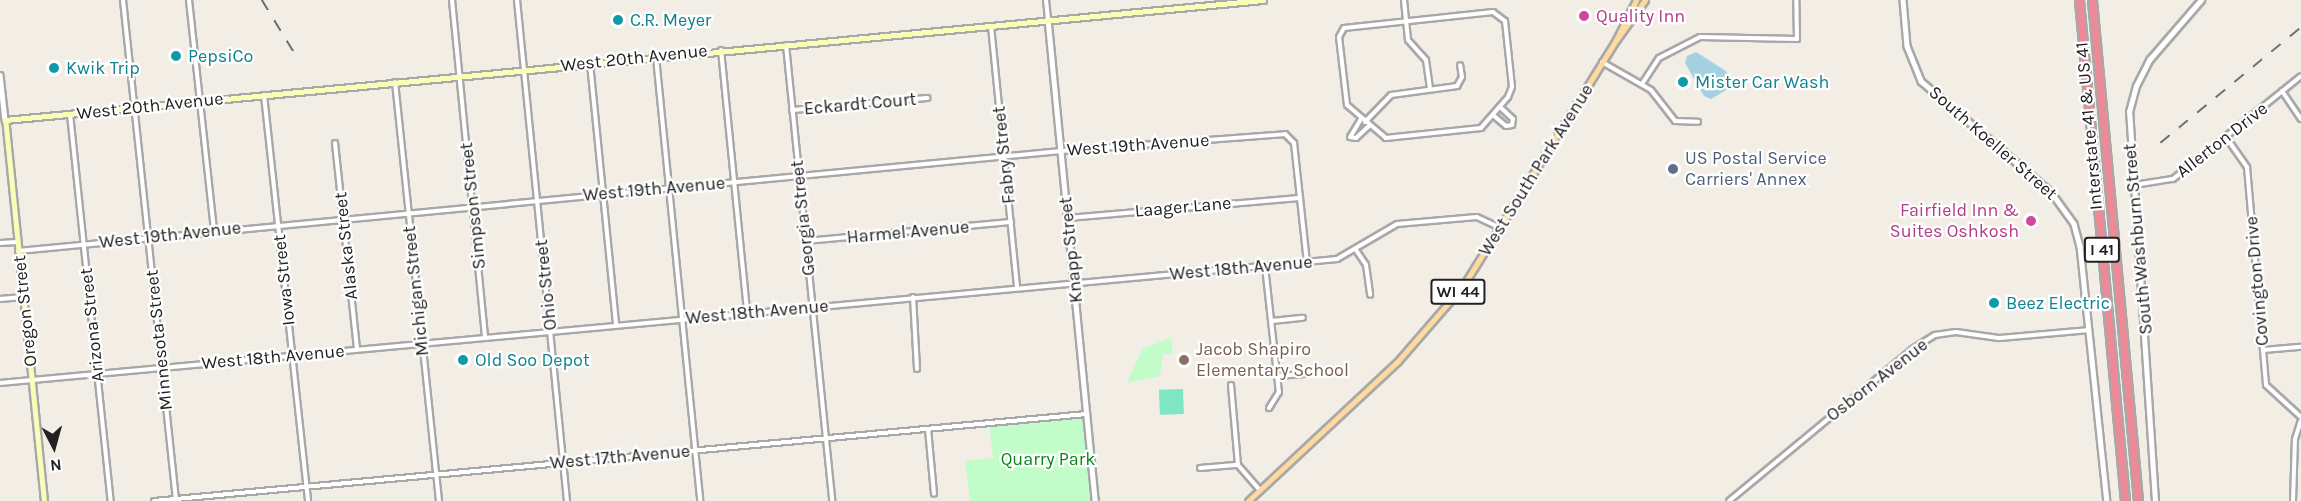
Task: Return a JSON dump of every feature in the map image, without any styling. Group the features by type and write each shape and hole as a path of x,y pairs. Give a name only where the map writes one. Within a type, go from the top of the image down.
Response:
{"highway":[{"name":"I 41","path":"2079,0 2125,501"},
{"name":"Interstate 41 & US 41","path":"2092,0 2138,501"}],"main road":[{"name":"West 20th Avenue","path":"5,120 991,23 1263,0"},
{"name":"West South Park Avenue","path":"1616,40 1636,0"},
{"name":"West South Park Avenue","path":"1248,501 1420,338 1463,286 1616,40 1645,0"},
{"name":"Oregon Street","path":"5,120 44,501"}],"street":[{"name":"Minnesota Street","path":"123,0 176,500"},
{"path":"189,0 214,231"},
{"name":"Simpson Street","path":"452,0 485,337"},
{"name":"Ohio Street","path":"517,0 567,501"},
{"name":"Knapp Street","path":"1046,0 1095,501"},
{"path":"1404,0 1410,43 1426,60 1430,89"},
{"path":"1642,84 1659,58 1700,37 1797,39 1796,0"},
{"name":"South Koeller Street","path":"1904,0 1907,46 1921,81 2050,192 2072,219 2080,246 2108,501"},
{"name":"South Washburn Street","path":"2155,501 2129,120 2136,86 2150,59 2201,0"},
{"path":"1494,12 1502,15 1512,87 1500,107 1473,131 1386,138 1369,126 1345,101 1340,34 1349,25 1406,20 1494,12"},
{"name":"Fabry Street","path":"991,23 1017,288"},
{"name":"Georgia Street","path":"786,43 832,501"},
{"path":"721,49 747,312"},
{"path":"656,56 700,501"},
{"path":"1602,62 1642,84 1675,121 1698,122"},
{"path":"590,63 616,324"},
{"path":"1369,126 1356,138 1350,137 1363,120 1391,95 1457,86 1462,77 1460,65"},
{"path":"0,75 5,120"},
{"name":"Allerton Drive","path":"2134,185 2173,179 2301,76"},
{"name":"Michigan Street","path":"395,82 439,501"},
{"path":"2282,92 2301,119"},
{"name":"Iowa Street","path":"264,95 308,501"},
{"name":"Eckardt Court","path":"792,110 927,98"},
{"path":"1492,115 1506,126 1512,125 1513,119 1500,107"},
{"name":"Arizona Street","path":"70,114 111,501"},
{"name":"West 19th Avenue","path":"18,251 343,218 1061,151 1290,136 1294,143 1300,198"},
{"name":"Covington Drive","path":"2226,137 2247,167 2268,388 2301,419"},
{"name":"Alaska Street","path":"335,143 357,349"},
{"path":"1300,198 1307,262"},
{"name":"Laager Lane","path":"1067,218 1300,198"},
{"name":"West 18th Avenue","path":"0,383 551,330 1307,262 1342,258 1382,229 1397,224 1477,217 1501,228"},
{"name":"Harmel Avenue","path":"805,241 1011,222"},
{"path":"0,243 17,242"},
{"path":"1356,250 1366,265 1370,295"},
{"path":"1265,266 1278,396 1269,408"},
{"path":"0,299 22,297"},
{"path":"913,297 917,369"},
{"path":"1272,321 1303,318"},
{"name":"Osborn Avenue","path":"1729,501 1914,348 1935,335 1956,332 1999,338 2088,330"},
{"path":"2263,350 2301,346"},
{"path":"1277,376 1304,374"},
{"path":"1231,385 1238,465 1260,490"},
{"name":"West 17th Avenue","path":"154,501 1086,414"},
{"path":"2294,501 2295,439 2301,419"},
{"path":"928,429 934,494"},
{"path":"1200,468 1238,465"}],"green space":[{"path":"1171,338 1173,353 1163,354 1160,376 1127,383 1142,349"},
{"path":"1183,389 1184,414 1160,415 1159,390"},
{"name":"Quarry Park","path":"1086,414 1095,501 970,501 965,461 993,458 989,423"}],"water":[{"path":"1696,52 1726,71 1733,86 1711,99 1704,96 1685,63 1687,56"}],"railway":[{"path":"262,0 298,59"},
{"path":"2160,143 2301,27"}],"place":[{"name":"Quality Inn","path":"1584,16"},
{"name":"C.R. Meyer","path":"618,20"},
{"name":"PepsiCo","path":"176,56"},
{"name":"Kwik Trip","path":"54,68"},
{"name":"Mister Car Wash","path":"1683,82"},
{"name":"US Postal Service Carriers' Annex","path":"1673,169"},
{"name":"Fairfield Inn & Suites Oshkosh","path":"2031,221"},
{"name":"Beez Electric","path":"1994,303"},
{"name":"Old Soo Depot","path":"463,360"},
{"name":"Jacob Shapiro Elementary School","path":"1184,360"}]}
